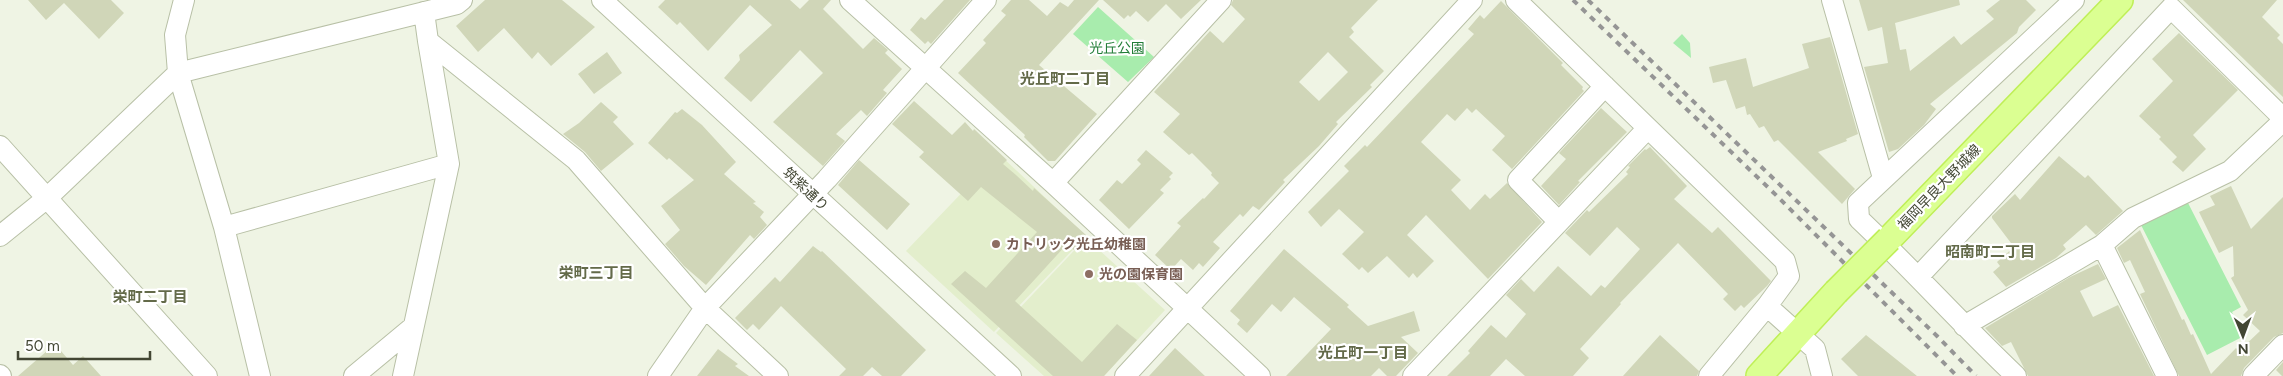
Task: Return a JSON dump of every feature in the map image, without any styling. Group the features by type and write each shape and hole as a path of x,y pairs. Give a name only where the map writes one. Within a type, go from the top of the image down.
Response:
{"main road":[{"name":"福岡早良大野城線","path":"1767,373 1836,292 2120,0"}],"street":[{"path":"184,0 175,35 178,73 224,227 260,376"},
{"path":"0,236 47,198 178,73 457,4 462,0"},
{"name":"筑紫通り","path":"602,0 1011,376"},
{"path":"850,0 1053,183 1260,376"},
{"path":"658,376 705,308 927,69 986,0"},
{"path":"1053,183 1221,0"},
{"path":"1125,376 1472,0"},
{"path":"1516,0 1785,261 1789,276 1767,306 1709,376"},
{"path":"1832,0 1883,178"},
{"path":"2016,376 1964,326 1919,276 1859,219 1858,203 2074,0"},
{"path":"1919,276 2174,4 2283,120 2230,170 2133,218 2102,245 1964,326"},
{"path":"403,376 449,164 424,12"},
{"path":"428,41 576,160 705,308 778,376"},
{"path":"1559,222 1518,180 1605,86"},
{"path":"1413,376 1648,128"},
{"path":"0,146 207,376"},
{"path":"224,227 449,164"},
{"path":"2102,245 2167,376"},
{"path":"1767,306 1815,349 1822,376"},
{"path":"354,376 413,328"},
{"path":"2253,376 2283,345"}],"shaded area":[{"name":"カトリック光丘幼稚園","path":"999,154 1086,236 994,332 906,251"},
{"name":"光の園保育園","path":"1086,238 1165,310 1104,376 1044,376 996,333"}],"green space":[{"name":"光丘公園","path":"1098,7 1154,57 1128,82 1073,34"},
{"path":"1682,34 1690,43 1691,58 1673,43"},
{"path":"2186,199 2241,307 2232,312 2244,336 2207,355 2140,223"}],"building":[{"path":"28,0 111,0 124,13 99,39 64,3 46,20"},
{"path":"485,0 562,0 595,27 551,66 538,52 532,59 504,28 478,52 456,26"},
{"path":"665,0 790,0 800,9 809,0 831,0 823,9 863,49 874,38 888,50 885,53 902,69 883,90 887,93 867,116 861,110 836,134 845,141 823,166 773,122 823,73 800,50 751,102 724,78 740,60 739,55 772,25 750,5 708,51 680,22 677,25 658,7"},
{"path":"944,0 970,0 931,44 928,41 925,44 910,30 921,17 925,20"},
{"path":"1011,0 1029,0 1047,16 1060,2 1068,7 1074,0 1099,0 1039,65 1097,114 1055,161 1048,161 1024,137 1025,135 958,73 986,43 983,40 1006,15 1001,11"},
{"path":"1103,0 1201,0 1181,19 1166,4 1148,22 1136,11 1130,17 1128,15 1124,19"},
{"path":"1233,0 1378,0 1351,28 1354,32 1349,37 1384,71 1370,85 1372,87 1336,122 1338,124 1319,146 1283,180 1285,182 1259,210 1253,206 1243,217 1240,214 1213,242 1220,248 1203,267 1199,263 1193,270 1181,259 1171,270 1155,255 1181,226 1177,223 1219,183 1192,153 1189,155 1163,132 1180,114 1154,92 1210,31 1223,43 1245,19 1231,5","holes":["1328,52 1348,72 1319,101 1299,82"]},
{"path":"1859,0 1959,0 1960,5 1895,23 1900,50 1906,49 1910,71 1954,36 1961,45 1994,19 1986,11 2000,0 2026,0 2036,10 2019,27 2017,33 1930,104 1936,109 1924,125 1898,149 1889,152 1864,67 1888,63 1882,27 1868,31"},
{"path":"2183,0 2277,0 2262,17 2280,35 2277,38 2283,44 2283,97"},
{"path":"1501,1 1563,63 1561,65 1583,87 1584,91 1512,169 1492,150 1505,136 1476,109 1472,113 1467,108 1455,121 1447,114 1421,142 1461,180 1451,190 1470,210 1485,194 1490,199 1507,183 1542,222 1488,279 1426,215 1407,235 1434,261 1417,278 1413,273 1409,278 1387,256 1368,273 1362,267 1359,270 1342,254 1364,232 1339,209 1321,227 1308,212 1349,171 1344,166 1365,145 1367,147 1474,34 1468,29 1480,15 1484,19"},
{"path":"2179,33 2238,90 2193,135 2206,149 2183,172 2172,162 2177,157 2159,139 2161,137 2139,116 2173,81 2152,59"},
{"path":"1830,37 1858,134 1846,139 1847,141 1818,152 1855,189 1842,204 1778,140 1774,142 1764,126 1759,128 1750,114 1747,115 1745,106 1736,109 1726,80 1713,83 1709,67 1746,58 1753,87 1809,68 1802,44"},
{"path":"607,52 622,73 594,94 578,74"},
{"path":"914,101 952,135 965,122 973,131 974,129 1007,160 1003,164 1033,191 1034,188 1086,235 1074,250 1067,244 1015,301 1082,362 1117,324 1137,340 1104,376 1053,376 951,284 965,271 986,288 1037,232 981,187 968,201 919,157 924,152 892,124"},
{"path":"601,102 618,117 613,122 634,144 601,171 585,152 563,134 579,123"},
{"path":"1601,108 1627,132 1578,181 1580,182 1559,205 1541,186 1566,159 1559,153"},
{"path":"682,109 702,125 736,162 724,174 756,202 753,203 764,212 760,217 767,225 754,239 750,235 706,285 684,266 665,244 680,230 661,206 694,180 648,143 675,112 677,113"},
{"path":"1650,147 1687,186 1674,199 1712,233 1718,227 1771,281 1767,286 1744,308 1741,305 1735,311 1723,299 1728,294 1678,243 1620,303 1580,349 1589,358 1573,376 1525,376 1506,359 1490,376 1447,376 1470,353 1468,351 1491,325 1506,338 1526,314 1506,295 1521,279 1534,292 1558,266 1591,296 1601,285 1605,288 1640,249 1617,227 1590,256 1565,233 1587,210 1589,212 1628,174 1626,172 1630,167 1628,166 1645,149"},
{"path":"1146,150 1173,173 1169,177 1171,179 1160,190 1164,193 1129,229 1099,200 1117,180 1122,184 1141,164 1137,160"},
{"path":"2059,156 2085,178 2088,175 2123,211 2096,235 2086,225 2063,245 2066,249 2056,258 2006,287 1993,272 2000,266 1997,262 2014,247 1992,216 2015,194 2020,200"},
{"path":"859,160 910,204 887,230 838,185"},
{"path":"2231,186 2251,229 2283,197 2283,333 2274,337 2244,368 2241,376 2179,376 2140,294 2145,292 2130,260 2124,263 2117,248 2140,230 2182,320 2184,319 2191,335 2193,334 2211,374 2236,348 2239,351 2260,331 2243,315 2248,310 2231,278 2234,276 2233,246 2219,253 2199,212 2215,205 2210,196"},
{"path":"813,246 822,251 926,350 901,376 882,376 872,367 863,376 839,376 846,369 781,306 759,330 753,324 747,330 735,318 775,277 780,282"},
{"path":"1284,249 1349,305 1347,307 1368,326 1414,311 1420,331 1401,337 1418,353 1396,376 1387,376 1379,368 1371,376 1286,376 1331,329 1294,297 1281,312 1272,304 1247,333 1237,324 1240,320 1230,311"},
{"path":"2098,264 2106,279 2080,291 2093,317 2118,305 2154,376 2028,376 2011,342 2002,346 1985,328 2070,277"},
{"path":"1660,335 1699,371 1697,376 1623,376"},
{"path":"1866,335 1917,376 1858,376 1841,359"},
{"path":"55,344 73,365 83,356 101,376 18,376"},
{"path":"1175,348 1205,376 1149,376"},
{"path":"718,349 738,364 735,366 749,376 697,376"},
{"path":"2283,362 2283,376 2282,376 2276,370"}],"railway":[{"path":"1573,0 1777,196 1957,376"},
{"path":"1588,0 1937,336 1976,376"}],"place":[{"name":"カトリック光丘幼稚園","path":"996,244"},
{"name":"光の園保育園","path":"1089,274"}],"district":[{"name":"光丘町二丁目","path":"1065,79"},
{"name":"昭南町二丁目","path":"1990,252"},
{"name":"栄町三丁目","path":"596,273"},
{"name":"栄町二丁目","path":"150,297"},
{"name":"光丘町一丁目","path":"1363,353"}]}
